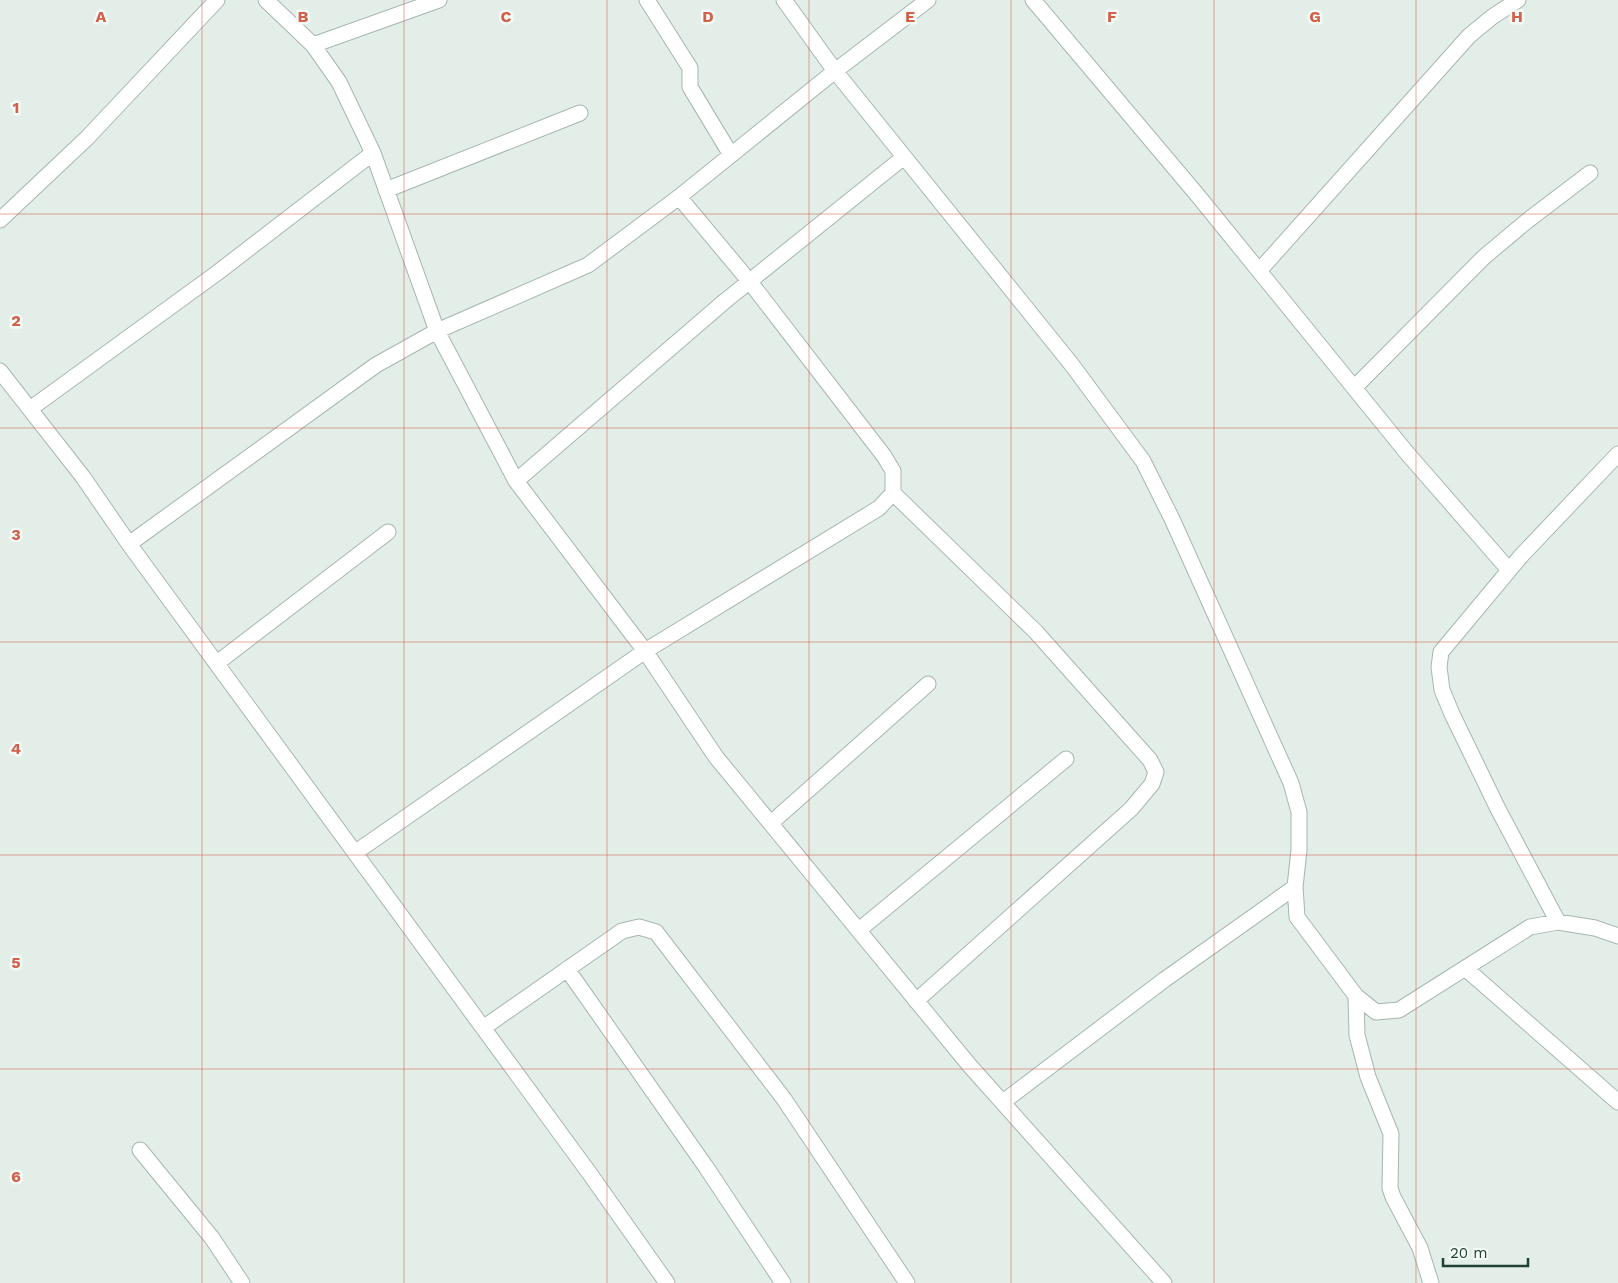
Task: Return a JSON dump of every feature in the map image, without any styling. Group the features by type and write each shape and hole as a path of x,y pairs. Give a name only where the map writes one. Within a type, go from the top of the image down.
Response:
{"street":[{"path":"0,220 87,138 217,0"},
{"path":"266,0 313,46 339,82 373,153 437,331 516,481 646,651 716,756 970,1066 1164,1283"},
{"path":"313,46 439,0"},
{"path":"647,0 690,68 690,87 731,155"},
{"path":"784,0 836,71 1072,365 1143,461 1172,519 1291,783 1299,812 1299,850 1295,887 1297,918 1356,996 1376,1012 1399,1010 1530,927 1558,922 1594,928 1618,936"},
{"path":"129,544 376,365 437,331 588,265 679,197 928,0"},
{"path":"1032,0 1199,197 1407,453 1509,570"},
{"path":"1259,272 1468,36 1518,0"},
{"path":"386,190 580,113"},
{"path":"30,409 217,273 373,153"},
{"path":"516,481 725,301 904,157"},
{"path":"1354,388 1484,257 1527,221 1590,173"},
{"path":"356,852 646,651 879,508 893,493 893,471 884,456 750,282 679,197"},
{"path":"0,371 83,478 129,544 590,1174 667,1283"},
{"path":"1558,922 1498,809 1452,714 1442,690 1439,667 1441,652 1509,570 1618,454"},
{"path":"893,493 1036,632 1150,760 1156,772 1152,784 1131,809 916,1001"},
{"path":"217,663 388,532"},
{"path":"771,823 928,684"},
{"path":"859,930 1066,759"},
{"path":"1003,1102 1164,980 1295,887"},
{"path":"483,1028 622,931 639,927 656,932 784,1100 906,1283"},
{"path":"1465,968 1618,1102"},
{"path":"567,969 706,1168 783,1283"},
{"path":"1356,996 1357,1035 1360,1048 1368,1077 1391,1134 1390,1188 1420,1248 1431,1283"},
{"path":"140,1150 212,1238 242,1283"}]}
